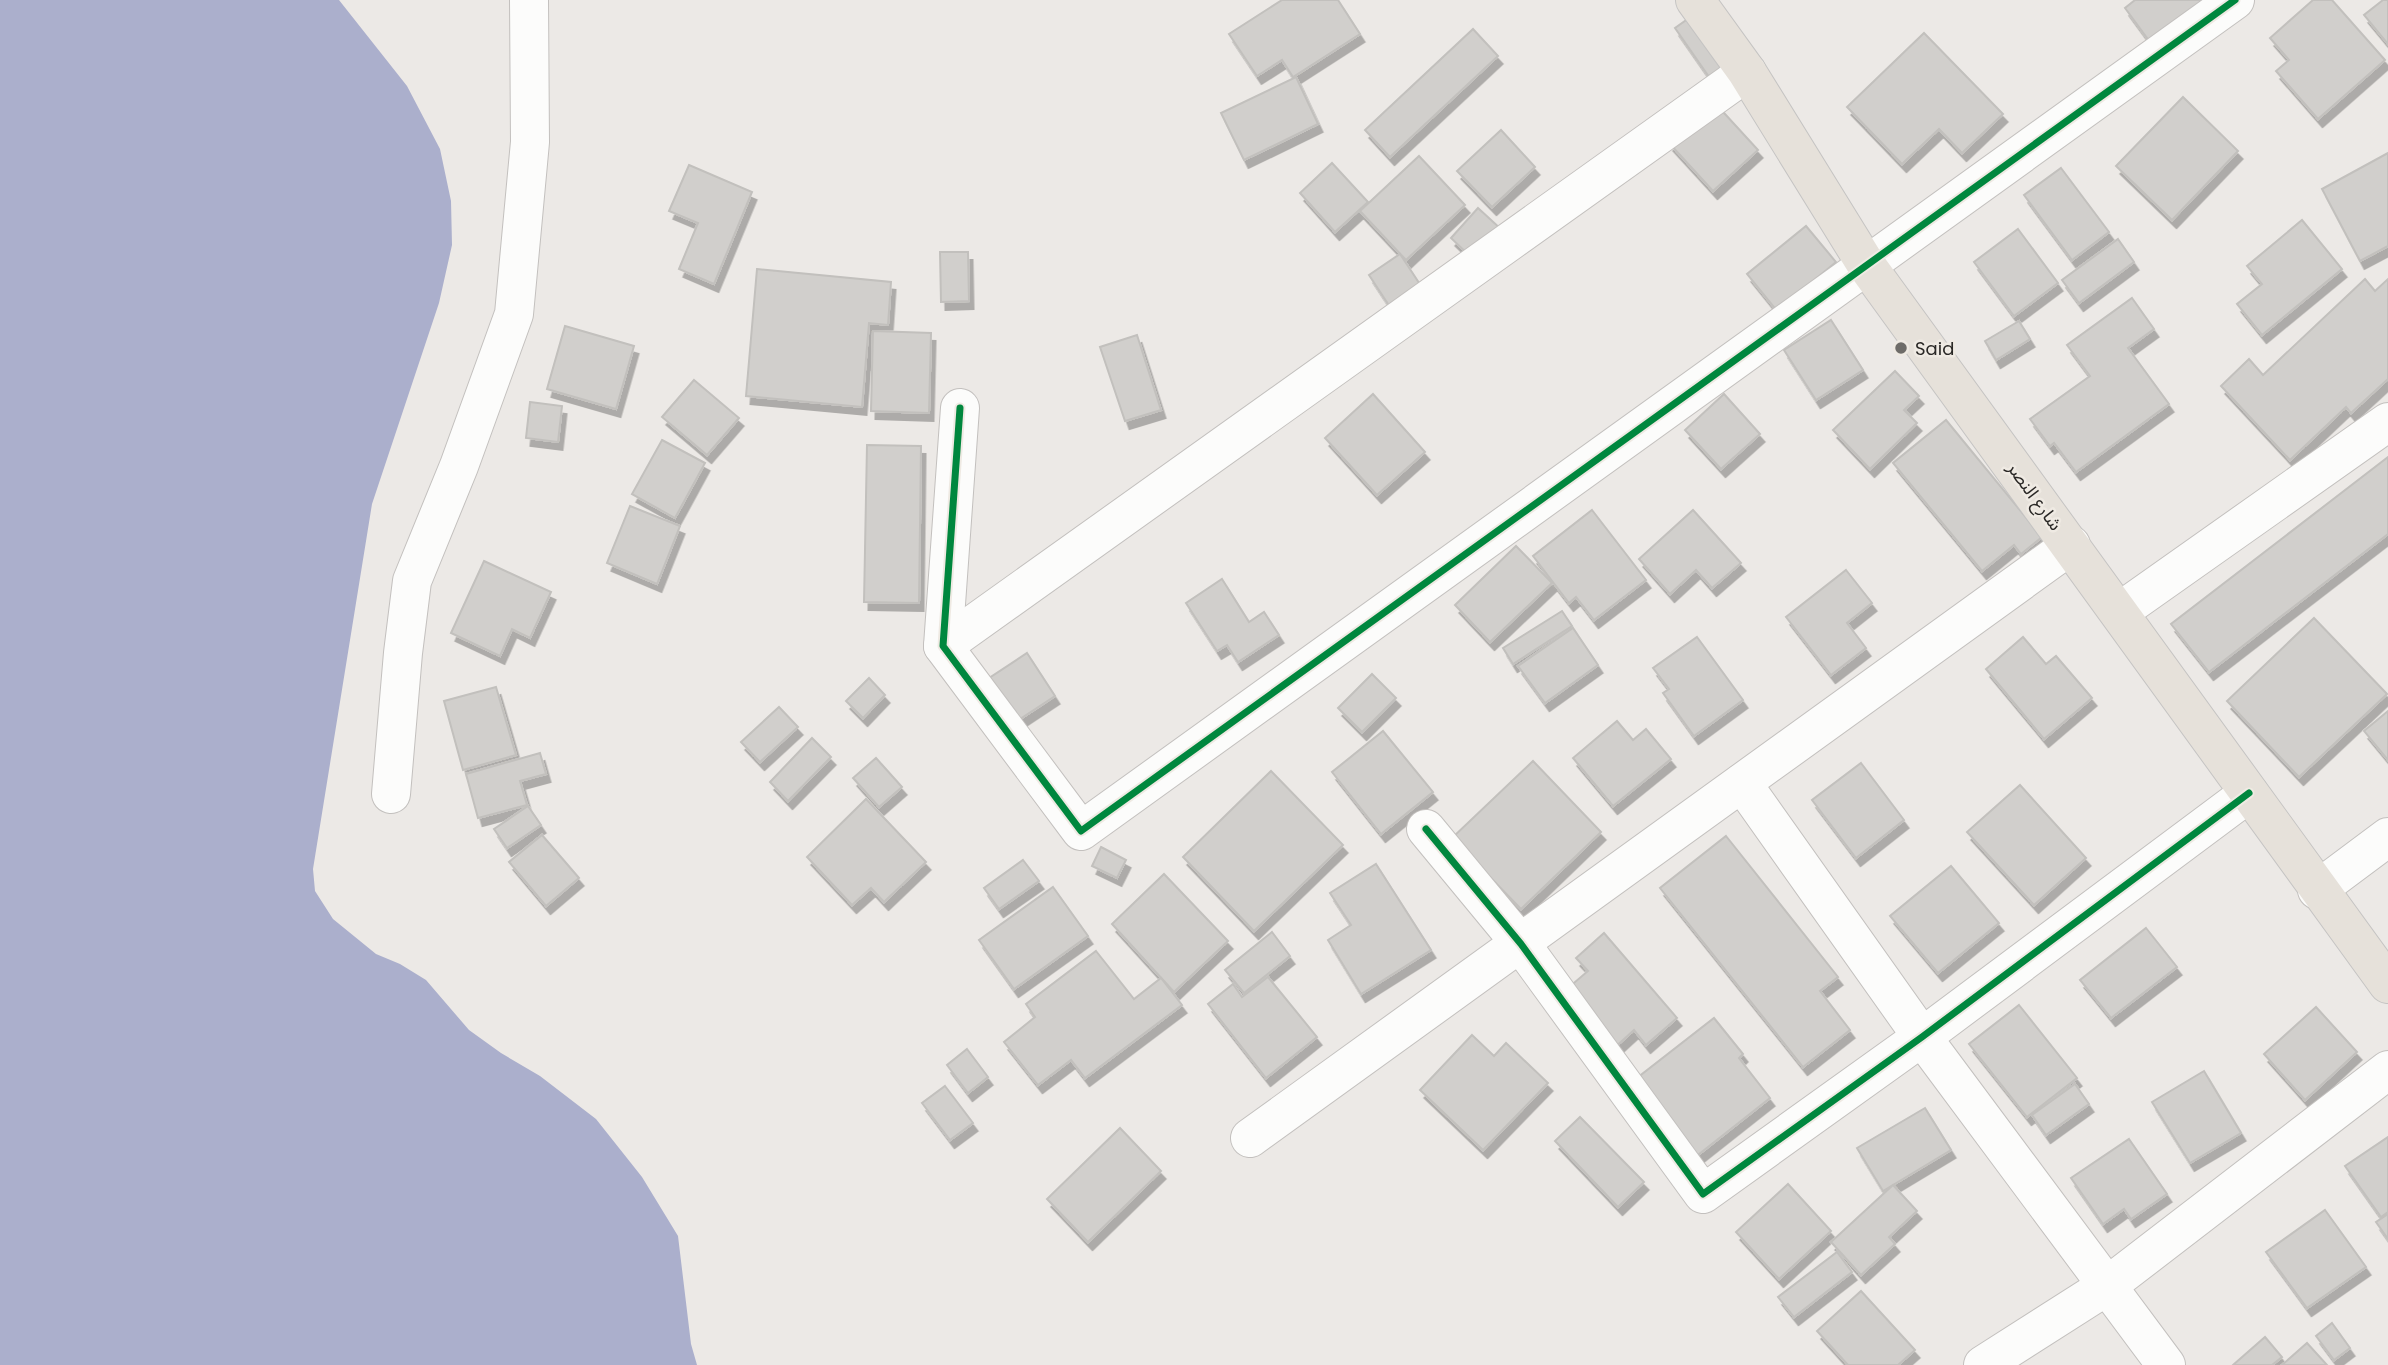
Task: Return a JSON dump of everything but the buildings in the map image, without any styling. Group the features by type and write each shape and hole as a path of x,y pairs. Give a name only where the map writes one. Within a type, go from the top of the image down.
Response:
{"main road":[{"name":"شارع النصر","path":"1695,0 1747,72 1867,266 2071,545 2317,890 2388,984"}],"street":[{"path":"391,794 412,581 459,466 514,314 530,142 529,0"},
{"path":"960,408 943,646 1081,831 2235,0"},
{"path":"943,646 1747,72"},
{"path":"2119,612 2388,422"},
{"path":"1250,1138 2071,545"},
{"path":"1742,783 1922,1037 2166,1365"},
{"path":"1426,829 1521,944 1703,1194 1922,1037 2249,793"},
{"path":"2317,890 2388,837"},
{"path":"1983,1365 2107,1286 2388,1070"}],"water":[{"path":"0,0 339,0 407,86 440,149 451,201 452,245 439,303 372,504 313,869 315,891 333,919 376,954 400,964 426,980 469,1030 540,1076 596,1119 642,1177 678,1236 691,1344 697,1365 0,1365"}],"cycle path":[{"path":"960,408 943,646 1081,831 2235,0"},
{"path":"1426,829 1521,944 1703,1194 1922,1037 2249,793"}],"place":[{"name":"Said","path":"1901,348"}]}
